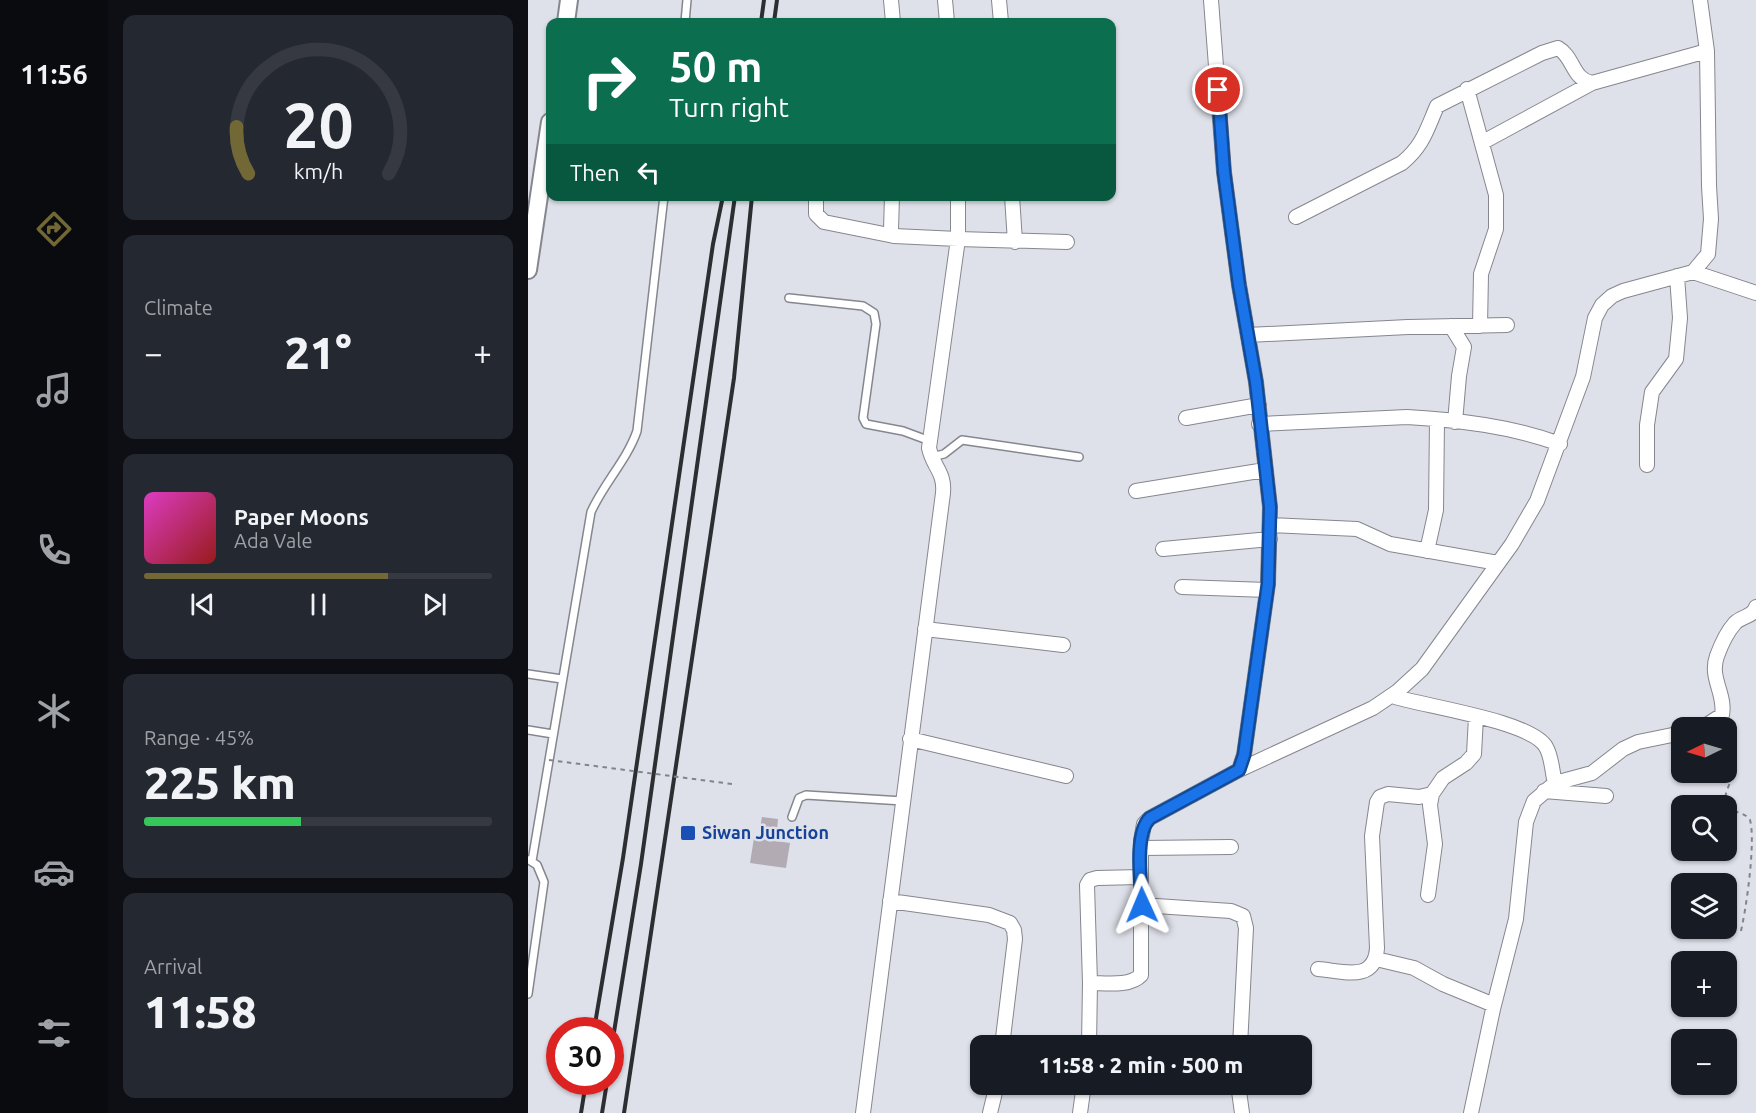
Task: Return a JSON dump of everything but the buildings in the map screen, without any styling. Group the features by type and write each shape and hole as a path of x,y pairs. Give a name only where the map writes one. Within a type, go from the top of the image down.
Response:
{"street":[{"path":"567,18 569,0"},
{"path":"891,0 892,18"},
{"path":"945,0 947,18"},
{"path":"999,0 1001,18"},
{"path":"1211,0 1224,172 1239,285 1259,405 1270,532 1267,590 1244,755 1239,770"},
{"path":"1693,272 1708,254 1711,238 1707,51 1700,0"},
{"path":"1296,217 1402,163 1421,144 1433,121 1437,106 1542,53 1558,48 1565,52 1578,76 1583,81 1592,83"},
{"path":"1483,141 1592,83 1707,51"},
{"path":"1467,89 1496,195 1497,214 1493,241 1481,274 1480,326"},
{"path":"528,270 530,238 546,145"},
{"path":"816,201 816,214 824,222 894,236 1015,242 1067,242"},
{"path":"892,201 891,231 894,236"},
{"path":"863,1113 944,480 931,457 930,441 958,239 958,201"},
{"path":"1012,201 1015,242"},
{"path":"1090,983 1129,982 1141,975 1141,849 1144,824 1150,818 1239,770 1344,723 1392,696 1429,660 1521,531 1537,501 1560,444 1583,376 1595,318 1602,305 1612,296 1623,291 1693,272 1756,293"},
{"path":"1647,465 1647,416 1652,392 1676,359 1680,318 1677,276"},
{"path":"1248,335 1451,326 1506,326"},
{"path":"1451,326 1464,347 1455,422"},
{"path":"1186,418 1259,405"},
{"path":"1259,424 1407,417 1514,429 1560,444"},
{"path":"1427,551 1436,510 1437,420"},
{"path":"1136,491 1265,470"},
{"path":"1164,549 1270,532 1357,529 1390,544 1498,563"},
{"path":"1182,587 1267,590"},
{"path":"1719,717 1722,715 1722,700 1714,674 1717,656 1734,624 1750,616 1756,607"},
{"path":"925,629 1063,645"},
{"path":"1392,696 1519,729 1541,740 1550,756 1549,787"},
{"path":"1428,895 1435,844 1430,805 1432,794 1443,778 1474,754 1476,717"},
{"path":"1471,1113 1520,899 1526,816 1534,801 1549,787 1592,773 1623,749 1638,742 1671,735"},
{"path":"910,739 1066,776"},
{"path":"1549,787 1606,796"},
{"path":"1318,969 1362,972 1371,968 1376,959 1377,912 1372,836 1377,802 1380,797 1388,794 1419,797 1432,794"},
{"path":"1141,849 1231,847"},
{"path":"1089,1035 1087,885 1090,880 1097,878 1141,877"},
{"path":"890,901 989,915 1010,923 1015,939 1003,1035"},
{"path":"1142,905 1231,911 1243,916 1246,928 1241,1035"},
{"path":"1376,959 1414,968 1443,984 1494,1005"},
{"path":"990,1113 994,1095"},
{"path":"1080,1113 1082,1095"},
{"path":"1240,1095 1242,1113"}],"lane":[{"path":"685,18 687,0"},
{"path":"528,994 544,882 537,866 530,860 591,512 609,479 631,448 637,431 663,201"},
{"path":"789,298 862,306 874,313 876,324 863,418 866,424 873,427 903,431 930,441"},
{"path":"931,457 945,454 962,440 1079,457"},
{"path":"528,674 561,679"},
{"path":"528,730 553,734"},
{"path":"792,817 800,798 806,795 903,801"}],"path":[{"path":"549,760 732,784"},
{"path":"1737,811 1746,815 1750,820 1754,838 1749,902 1740,935"},
{"path":"1750,820 1756,820"}],"railway":[{"path":"762,18 764,0"},
{"path":"775,18 777,0"},
{"path":"596,1017 623,858 713,244 722,201"},
{"path":"616,1017 641,864 734,201"},
{"path":"624,1113 734,378 752,201"},
{"path":"581,1113 584,1095"},
{"path":"602,1113 605,1095"}],"place":[{"name":"Siwan Junction","path":"688,833"}],"route":[{"path":"1142,905 1141,841 1144,824 1150,818 1239,770 1244,755 1268,584 1270,507 1256,382 1239,285 1224,172 1218,90"}]}
